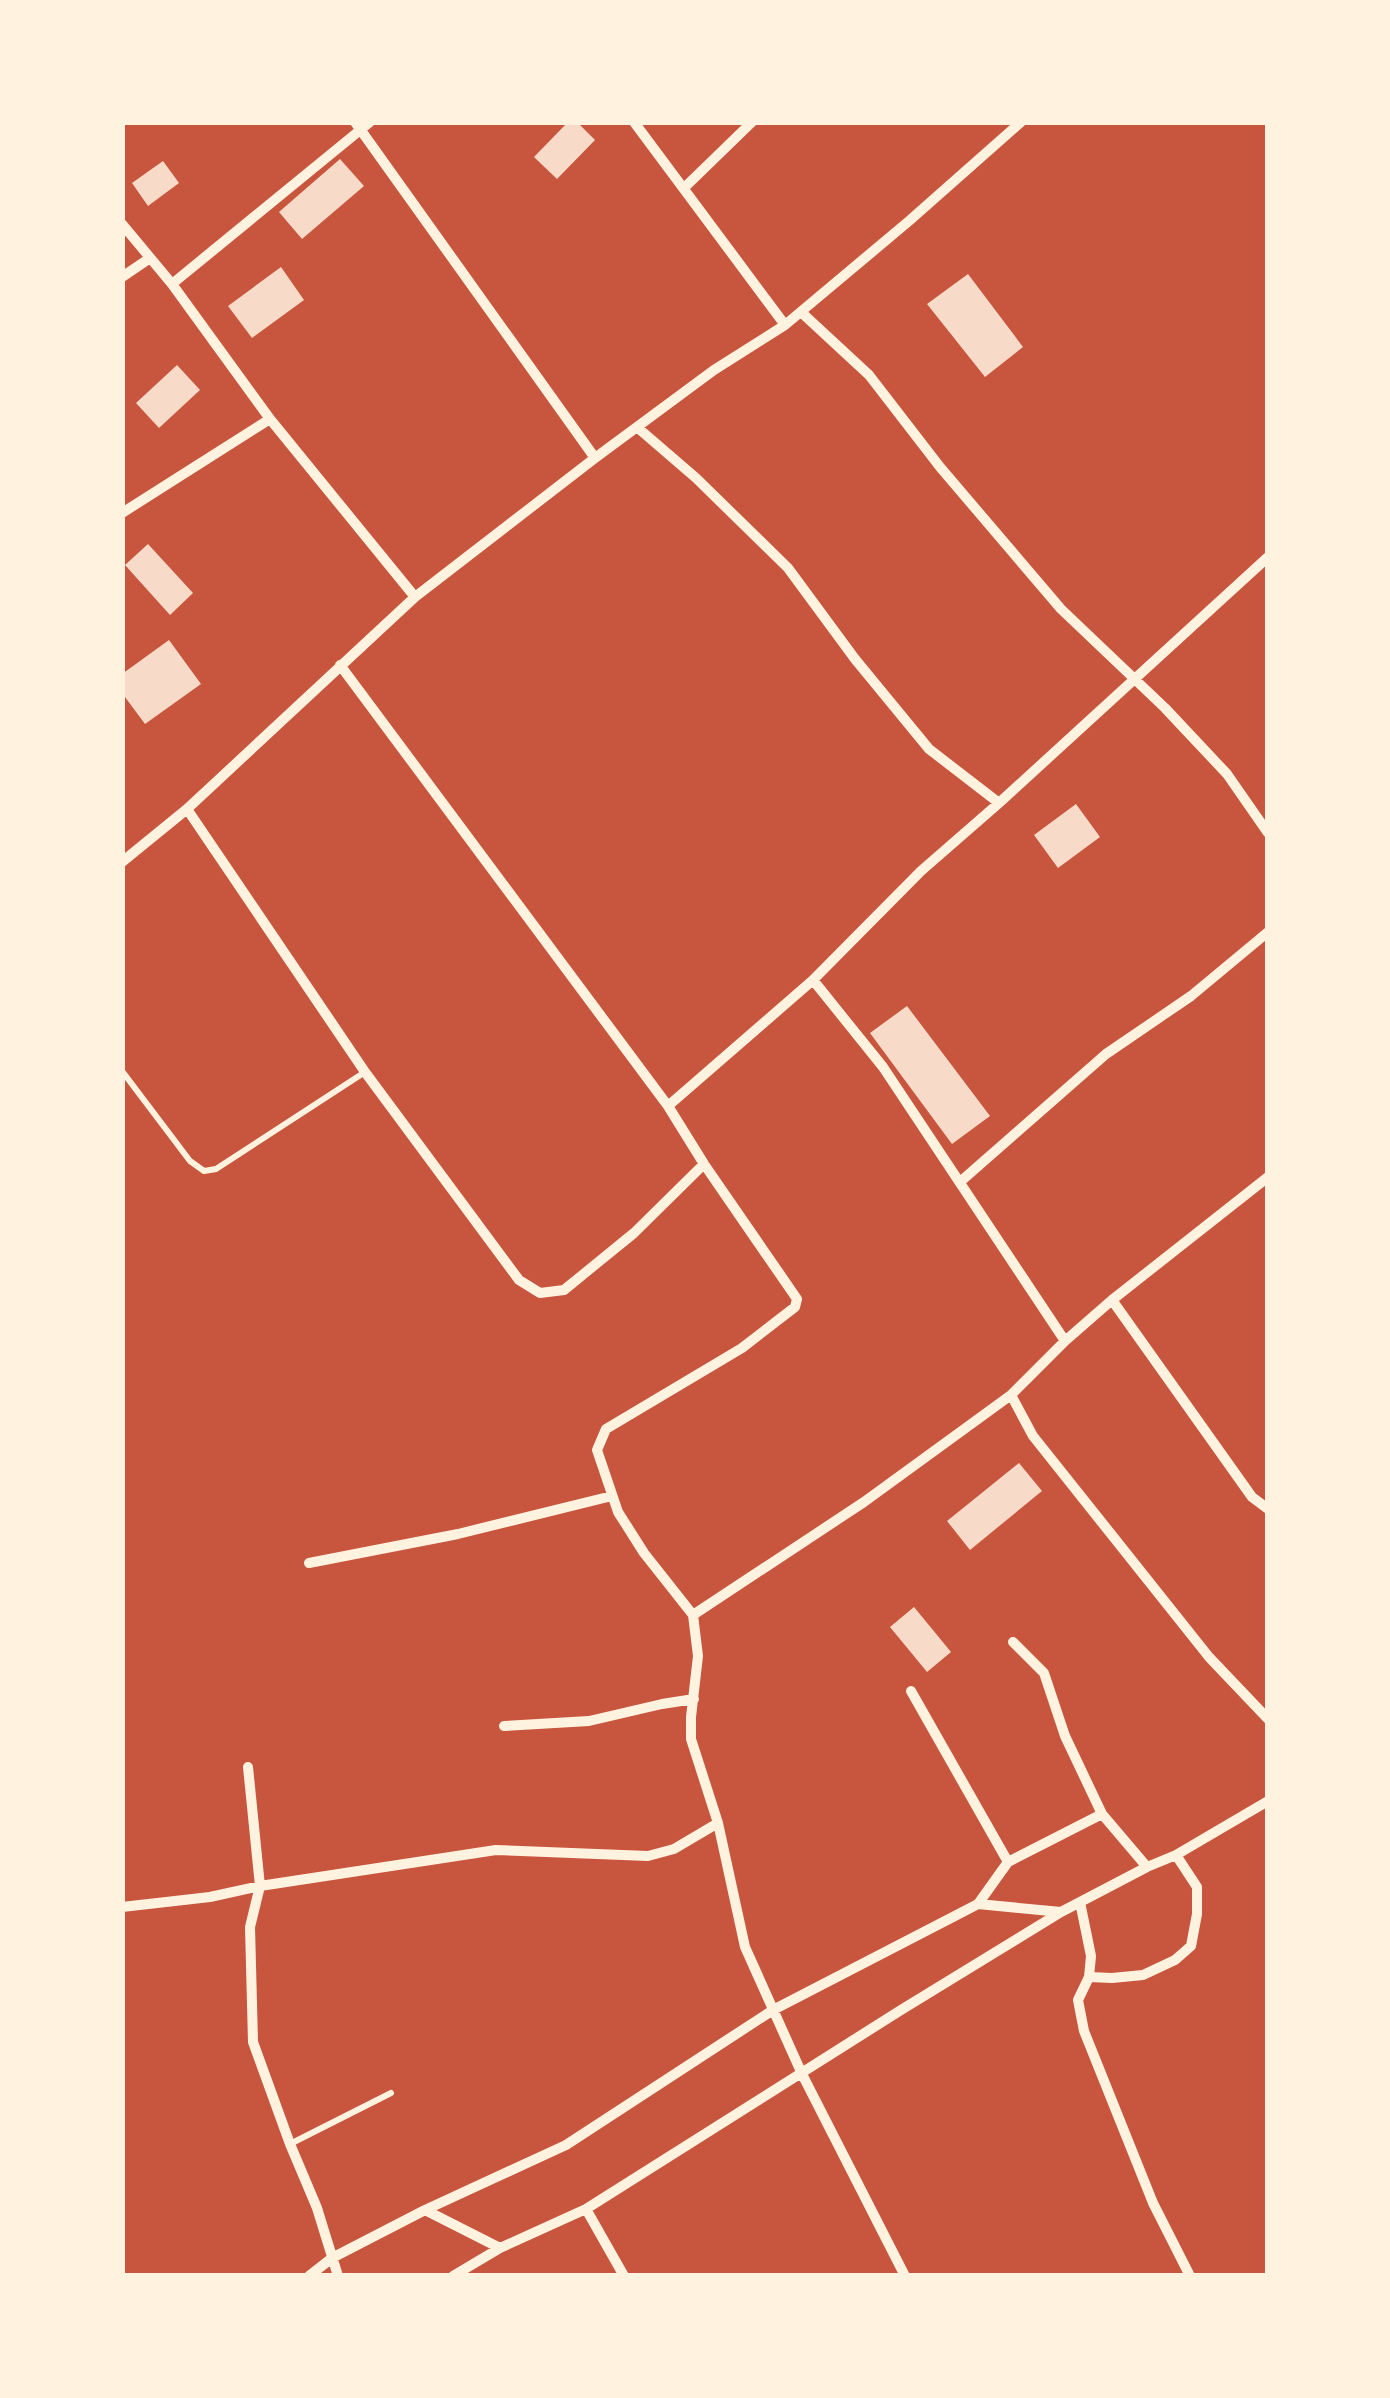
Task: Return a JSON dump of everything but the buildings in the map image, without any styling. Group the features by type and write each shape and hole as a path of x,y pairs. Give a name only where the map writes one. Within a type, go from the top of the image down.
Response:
{"street":[{"path":"172,284 357,126 370,122"},
{"path":"634,122 785,325"},
{"path":"684,188 752,122"},
{"path":"122,862 187,809 415,597 714,370 785,325 1022,122"},
{"path":"357,126 595,458"},
{"path":"122,224 172,284 270,419 415,597"},
{"path":"122,276 150,258"},
{"path":"800,312 869,375 940,467 1061,609 1165,708 1226,774 1268,833"},
{"path":"122,513 270,419"},
{"path":"638,428 696,478 788,568 929,750 999,803"},
{"path":"668,1106 813,980 921,871 1268,557"},
{"path":"340,665 668,1106 797,1299 797,1304 742,1348 606,1429 597,1450 618,1512 644,1553 693,1615 698,1656 691,1739 718,1823 745,1947 802,2074 904,2276"},
{"path":"187,809 366,1072 519,1280 540,1293 564,1290 634,1233 704,1164"},
{"path":"960,1182 1106,1054 1191,996 1268,932"},
{"path":"813,980 883,1067 1065,1341"},
{"path":"693,1615 864,1502 1011,1396 1112,1300 1268,1177"},
{"path":"1112,1300 1252,1497 1268,1510"},
{"path":"1011,1396 1033,1436 1209,1656 1268,1719"},
{"path":"309,1562 458,1534 612,1496"},
{"path":"1013,1642 1044,1673 1066,1736 1102,1814 1147,1867"},
{"path":"912,1691 1008,1862"},
{"path":"504,1726 589,1721 694,1700"},
{"path":"248,1767 260,1886 250,1928 253,2042 317,2208 338,2276"},
{"path":"453,2276 500,2248 586,2208 1061,1912 1176,1855 1268,1801"},
{"path":"309,2276 332,2258 425,2210 566,2146 774,2010 978,1904 1008,1862 1102,1814"},
{"path":"122,1907 210,1897 496,1850 648,1856 674,1849 718,1823"},
{"path":"1090,1977 1143,1975 1175,1960 1190,1946 1197,1914 1197,1887 1176,1855"},
{"path":"1080,1902 1091,1956 1090,1977 1078,2000 1084,2032 1153,2203 1190,2276"},
{"path":"978,1904 1061,1912"},
{"path":"586,2208 624,2276"},
{"path":"425,2210 500,2248"}],"lane":[{"path":"122,1071 190,1161 204,1171 216,1169 366,1072"},
{"path":"290,2144 392,2093"}]}
